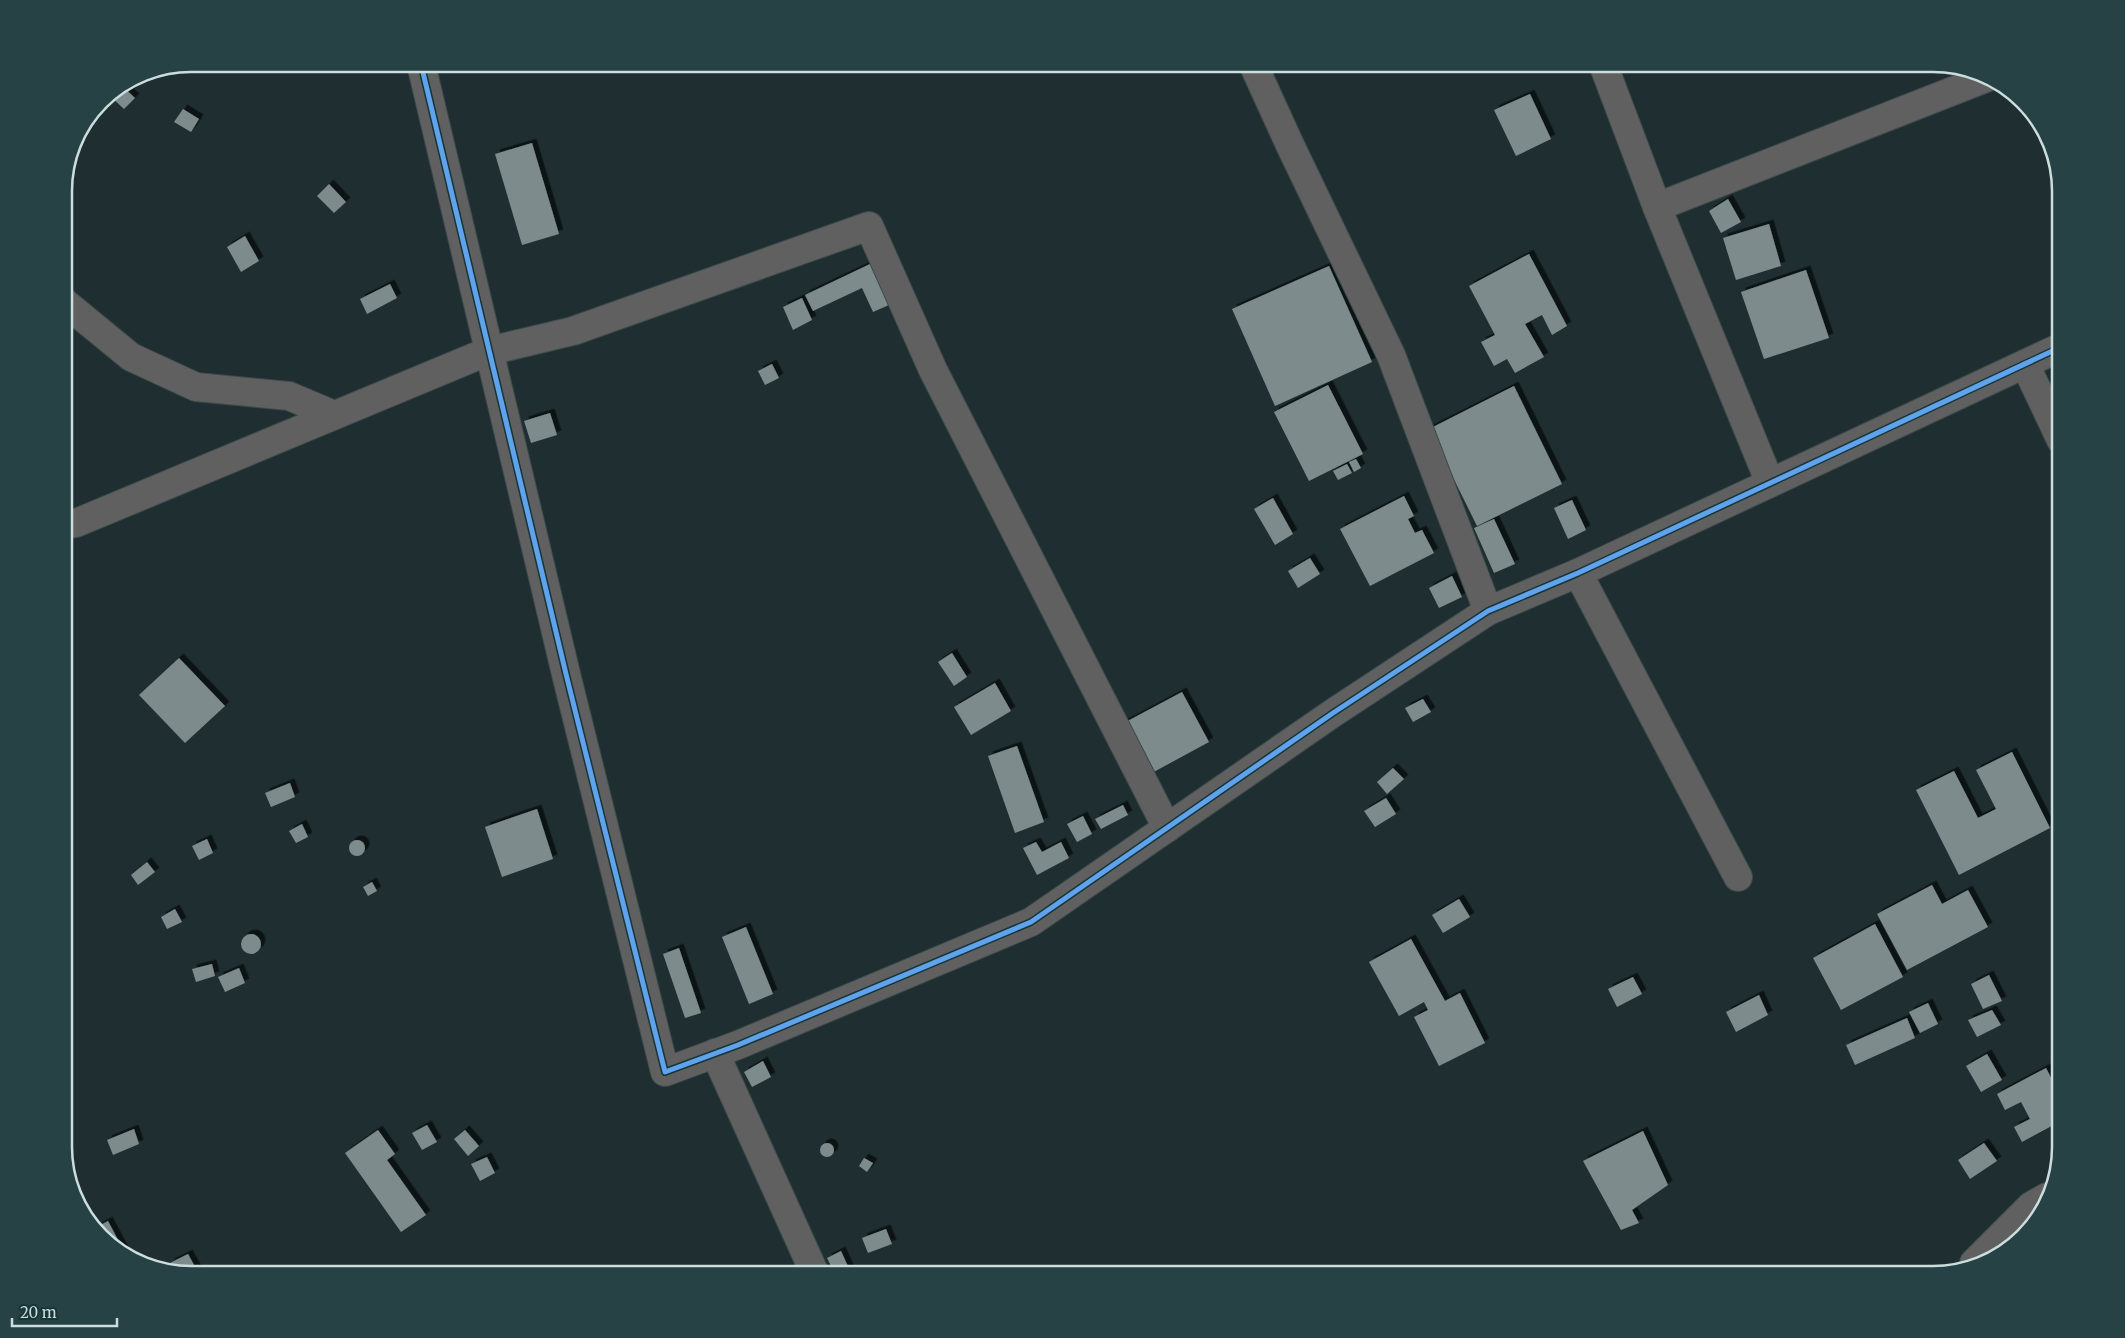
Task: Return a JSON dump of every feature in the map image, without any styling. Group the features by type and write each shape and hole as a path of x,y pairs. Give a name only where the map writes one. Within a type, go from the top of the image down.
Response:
{"street":[{"path":"423,72 566,674 665,1072 715,1054 1031,922 1325,719 1488,611 1578,573 2052,351"},
{"path":"1257,72 1391,355 1488,611"},
{"path":"1605,72 1657,207 1770,483"},
{"path":"1657,207 1977,81"},
{"path":"73,523 489,351 572,330 869,226 933,370 1167,828"},
{"path":"73,309 131,357 196,387 289,396 334,415"},
{"path":"2025,364 2052,421"},
{"path":"1578,573 1738,878"},
{"path":"715,1054 811,1266"},
{"path":"1982,1254 2031,1206 2039,1202"}],"building":[{"path":"128,92 135,98 124,109 115,100"},
{"path":"1530,94 1551,139 1516,156 1494,110"},
{"path":"183,109 199,119 191,132 174,122"},
{"path":"532,143 559,234 522,245 495,154"},
{"path":"329,184 346,202 334,213 317,196"},
{"path":"1728,199 1741,222 1721,233 1709,211"},
{"path":"1769,224 1781,266 1736,280 1723,238"},
{"path":"245,236 259,261 241,272 227,247"},
{"path":"1529,254 1567,326 1552,335 1542,315 1525,324 1544,357 1515,373 1507,359 1494,366 1481,342 1495,335 1469,286"},
{"path":"870,264 889,305 873,312 862,288 813,311 805,295"},
{"path":"1329,266 1372,362 1275,406 1232,309"},
{"path":"1806,270 1829,338 1764,359 1741,292"},
{"path":"390,284 397,298 367,314 360,299"},
{"path":"802,298 812,320 793,330 783,307"},
{"path":"772,364 779,378 765,385 758,371"},
{"path":"1328,385 1363,454 1309,481 1274,412"},
{"path":"1514,386 1562,484 1477,526 1429,429"},
{"path":"550,413 557,435 531,443 524,421"},
{"path":"1356,459 1361,468 1354,472 1349,462"},
{"path":"1347,464 1352,473 1338,480 1333,471"},
{"path":"1404,496 1414,516 1408,519 1415,533 1422,530 1434,553 1370,586 1340,529"},
{"path":"1273,498 1293,534 1275,545 1254,509"},
{"path":"1572,500 1586,530 1568,539 1554,508"},
{"path":"1494,519 1515,564 1494,573 1474,528"},
{"path":"1310,558 1320,574 1298,588 1288,571"},
{"path":"1452,576 1462,597 1439,608 1429,588"},
{"path":"952,653 967,677 954,686 938,662"},
{"path":"179,658 225,706 185,743 139,695"},
{"path":"995,683 1011,711 971,735 954,707"},
{"path":"1182,692 1209,742 1150,774 1122,724"},
{"path":"1423,699 1431,712 1413,722 1405,708"},
{"path":"1017,746 1044,822 1015,833 988,756"},
{"path":"2012,752 2050,828 1959,875 1916,790 1954,771 1978,818 1996,809 1976,770"},
{"path":"1393,768 1404,779 1387,794 1377,782"},
{"path":"290,783 295,797 271,807 265,793"},
{"path":"1386,798 1396,814 1375,827 1364,811"},
{"path":"1123,805 1128,815 1101,829 1095,819"},
{"path":"537,809 553,859 502,877 485,827"},
{"path":"1083,816 1092,834 1077,842 1067,824"},
{"path":"302,824 308,837 296,843 289,831"},
{"path":"207,839 213,853 199,860 192,846"},
{"path":"357,840 363,842 365,848 363,854 357,856 351,854 349,848 351,842"},
{"path":"1036,842 1042,852 1061,842 1069,858 1037,875 1023,848"},
{"path":"147,862 155,872 138,885 131,875"},
{"path":"372,882 377,891 368,896 363,887"},
{"path":"1932,885 1942,904 1968,890 1988,927 1907,970 1877,914"},
{"path":"1459,899 1470,917 1443,933 1432,915"},
{"path":"175,909 182,922 167,929 161,917"},
{"path":"1875,924 1903,977 1841,1010 1813,958"},
{"path":"746,927 773,994 749,1004 722,937"},
{"path":"251,934 258,937 261,944 258,951 251,954 244,951 241,944 244,937"},
{"path":"1411,939 1445,1001 1460,993 1485,1043 1439,1066 1414,1017 1428,1010 1424,1002 1399,1016 1369,962"},
{"path":"679,948 701,1013 685,1018 663,954"},
{"path":"212,964 215,976 196,982 192,969"},
{"path":"239,968 245,983 225,992 218,977"},
{"path":"1989,975 2002,1001 1983,1009 1971,984"},
{"path":"1633,977 1642,994 1617,1007 1608,989"},
{"path":"1759,995 1768,1015 1736,1032 1726,1012"},
{"path":"1928,1003 1938,1024 1920,1033 1909,1012"},
{"path":"1992,1010 2001,1025 1977,1037 1968,1020"},
{"path":"1907,1018 1915,1038 1855,1065 1846,1045"},
{"path":"1987,1054 2002,1080 1981,1092 1966,1066"},
{"path":"763,1061 771,1077 752,1087 744,1072"},
{"path":"2046,1068 2052,1080 2052,1126 2022,1142 2014,1127 2030,1119 2021,1102 2005,1110 1997,1094"},
{"path":"427,1125 437,1142 422,1150 412,1133"},
{"path":"134,1129 139,1144 113,1155 107,1140"},
{"path":"378,1130 395,1154 387,1160 426,1215 401,1232 345,1153"},
{"path":"465,1130 479,1146 468,1156 454,1139"},
{"path":"1643,1131 1668,1185 1632,1210 1639,1223 1621,1230 1583,1161"},
{"path":"827,1143 832,1145 834,1150 832,1155 827,1157 822,1155 820,1150 822,1145"},
{"path":"1984,1143 1997,1161 1970,1179 1958,1160"},
{"path":"487,1157 495,1173 480,1181 471,1164"},
{"path":"864,1158 873,1163 867,1172 859,1166"},
{"path":"108,1221 118,1240 107,1231 102,1224"},
{"path":"886,1229 892,1244 868,1253 862,1238"},
{"path":"841,1251 848,1266 831,1266 827,1258"},
{"path":"188,1254 195,1266 176,1264 170,1263"}],"cycle path":[{"path":"423,72 566,674 665,1072 738,1045 1031,922 1333,713 1488,611 1578,573 2052,351"}]}
